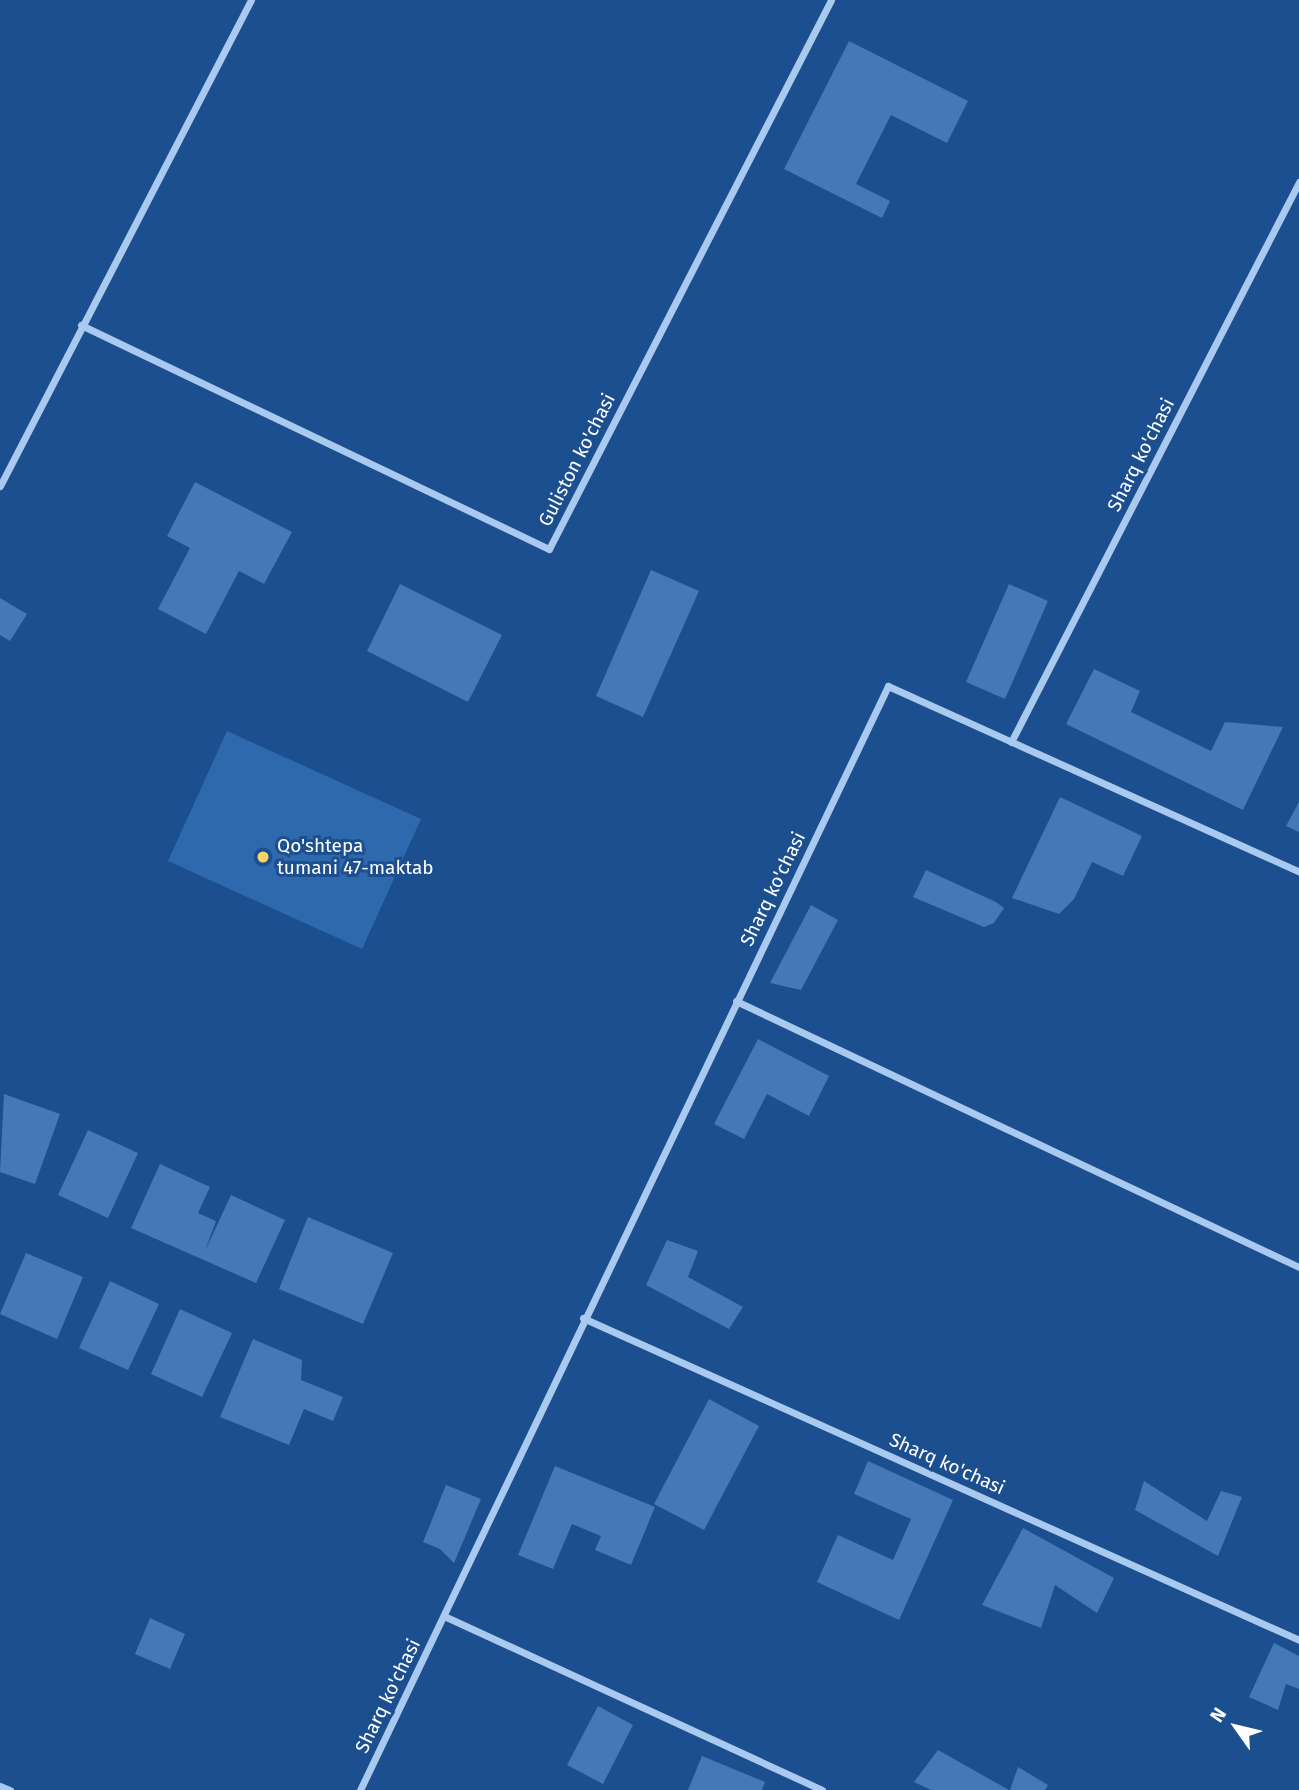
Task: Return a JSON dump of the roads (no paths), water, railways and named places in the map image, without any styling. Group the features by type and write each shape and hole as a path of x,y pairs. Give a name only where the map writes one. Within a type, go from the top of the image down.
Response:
{"street":[{"path":"0,486 251,0"},
{"name":"Guliston ko'chasi","path":"81,325 549,549 831,0"},
{"name":"Sharq ko'chasi","path":"1011,742 1299,182"},
{"name":"Sharq ko'chasi","path":"360,1790 583,1318 888,686 1299,872"},
{"path":"736,1001 1299,1267"},
{"name":"Sharq ko'chasi","path":"583,1318 1299,1640"},
{"path":"444,1616 822,1790"},
{"path":"0,1786 10,1790"}],"place":[{"name":"Qo'shtepa tumani 47-maktab","path":"263,857"}]}
